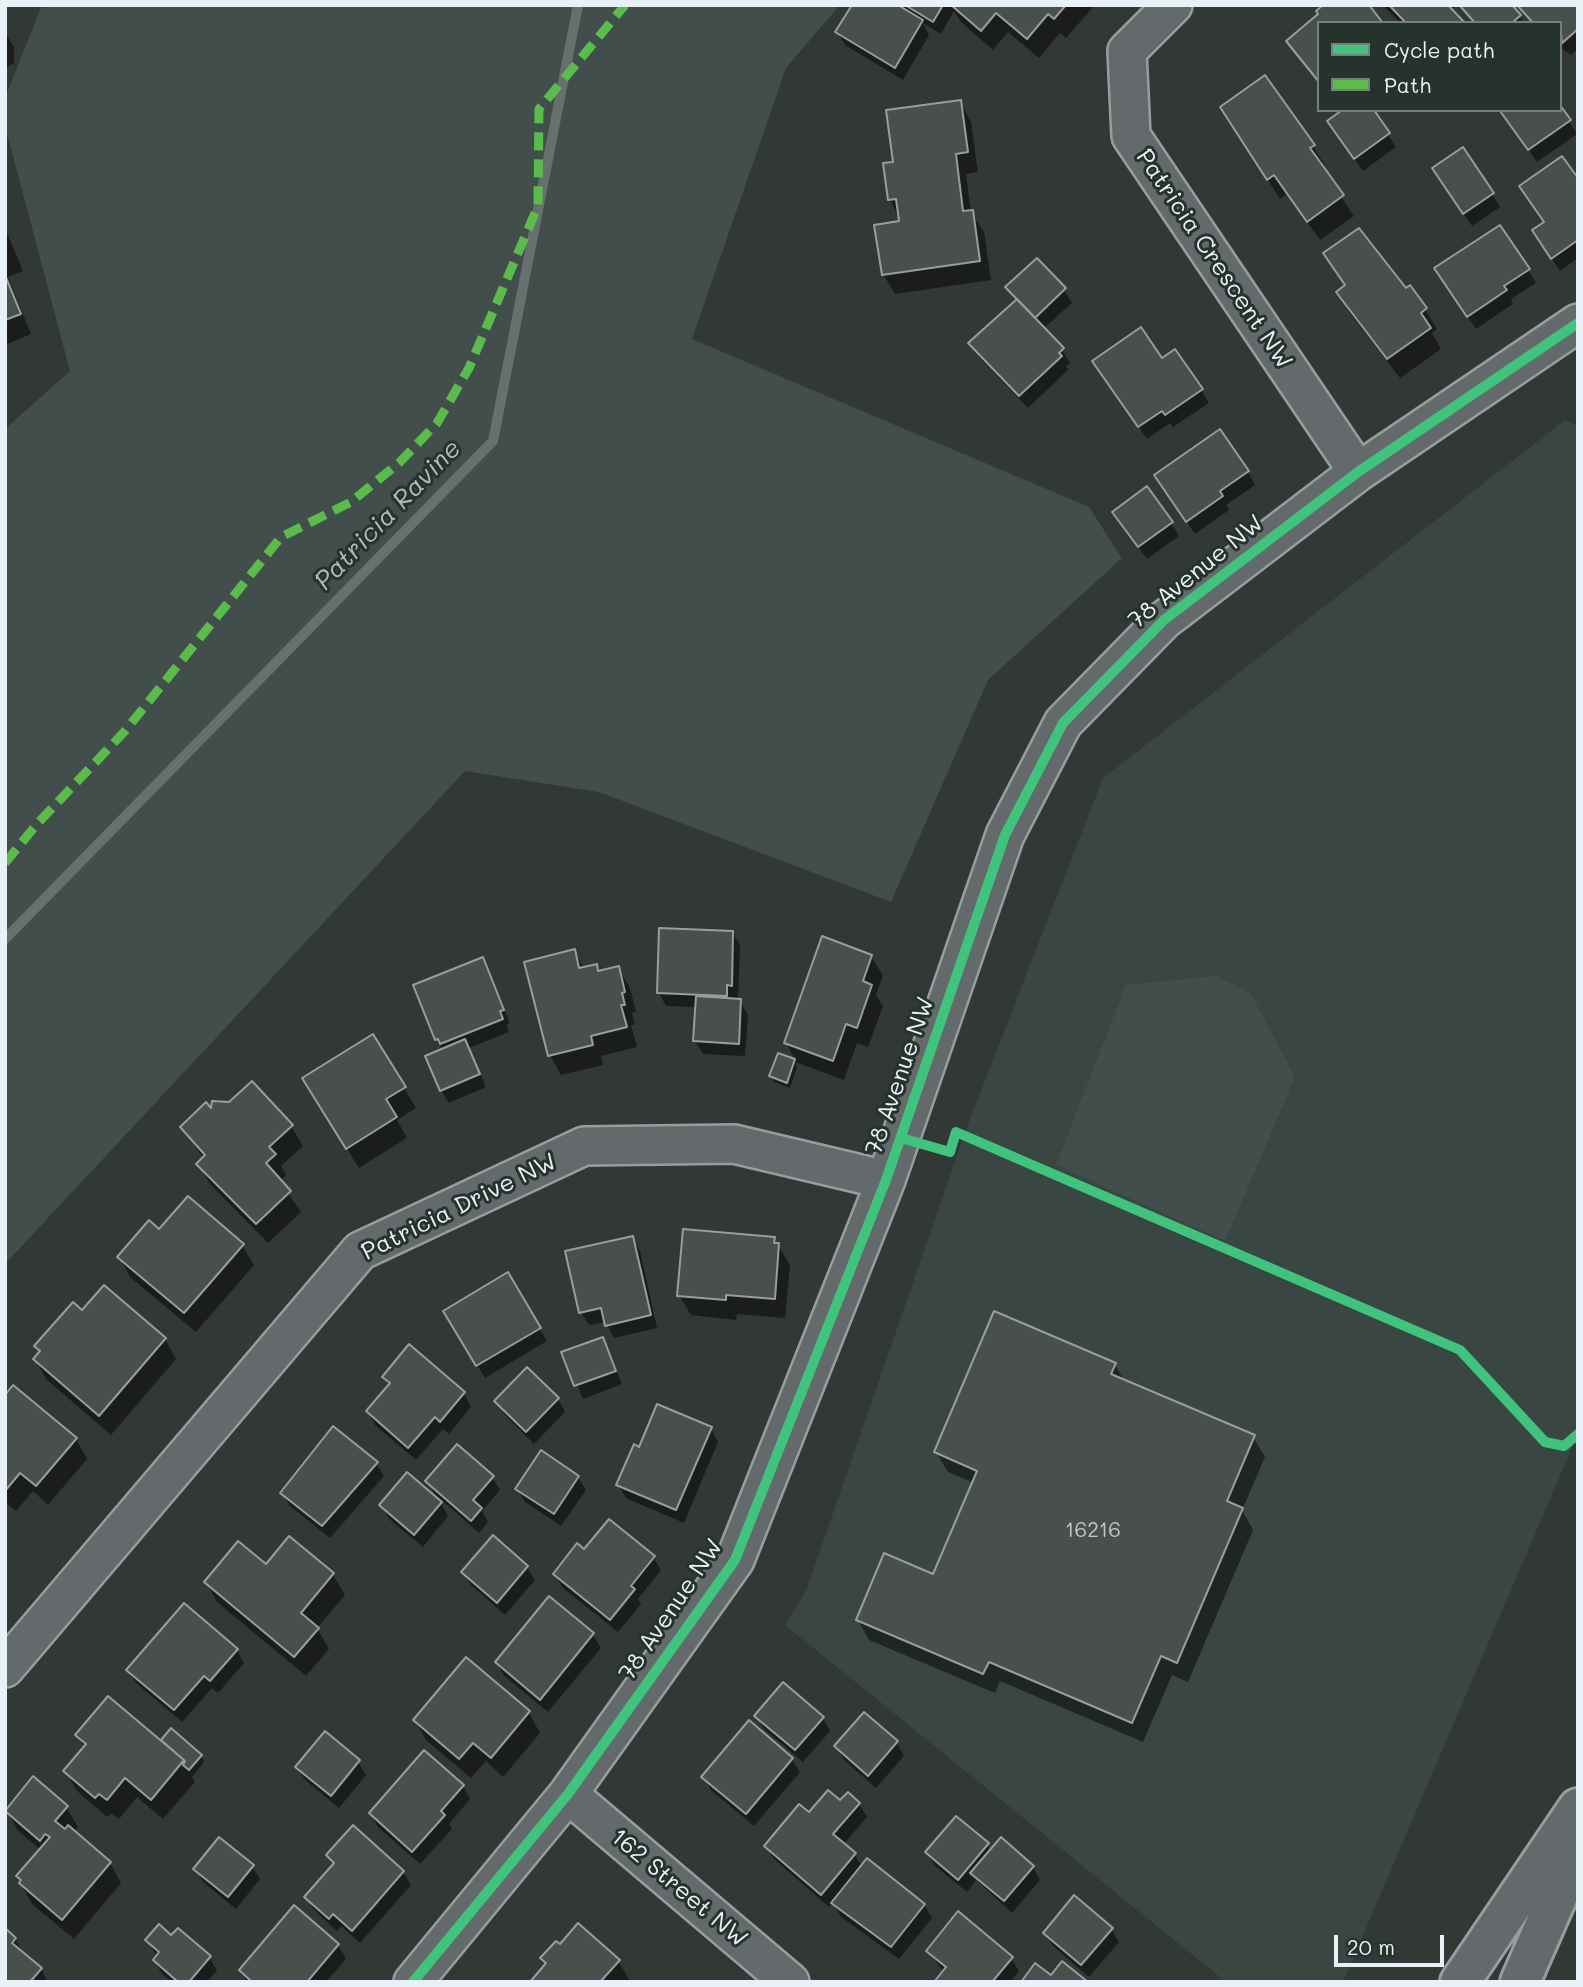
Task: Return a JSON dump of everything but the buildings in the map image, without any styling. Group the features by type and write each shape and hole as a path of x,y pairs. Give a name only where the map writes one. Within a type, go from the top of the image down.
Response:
{"highway":[{"path":"1460,1982 1578,1808"},
{"path":"1520,1982 1578,1850"}],"street":[{"name":"Patricia Crescent NW","path":"1173,5 1127,51 1131,136 1359,472"},
{"name":"78 Avenue NW","path":"413,1982 568,1794 735,1560 886,1180 1005,835 1063,723 1164,620 1359,472 1578,323"},
{"name":"Patricia Drive NW","path":"5,1668 360,1251 584,1146 734,1144 886,1180"},
{"name":"162 Street NW","path":"568,1794 790,1982"}],"shaded area":[{"path":"42,5 840,5 786,68 692,339 1089,507 1122,558 988,680 891,902 599,792 465,771 5,1264 5,429 70,371 5,126 5,98"},
{"path":"1565,420 1578,426 1578,1434 1343,1982 1226,1982 785,1625 806,1591 968,1124 1103,778"},
{"path":"1217,976 1251,994 1295,1077 1225,1241 1056,1165 1126,985"}],"waterway":[{"name":"Patricia Ravine","path":"5,939 493,441 578,5"}],"marked path":[{"path":"5,863 37,824 125,731 281,537 351,502 400,462 437,423 469,368 538,206 539,109 625,5"}],"cycle path":[{"path":"413,1982 568,1794 735,1560 886,1180 1005,835 1063,723 1164,620 1358,472 1578,323"},
{"path":"901,1138 950,1152 956,1132 1460,1350 1545,1442 1564,1446 1578,1434"}]}
